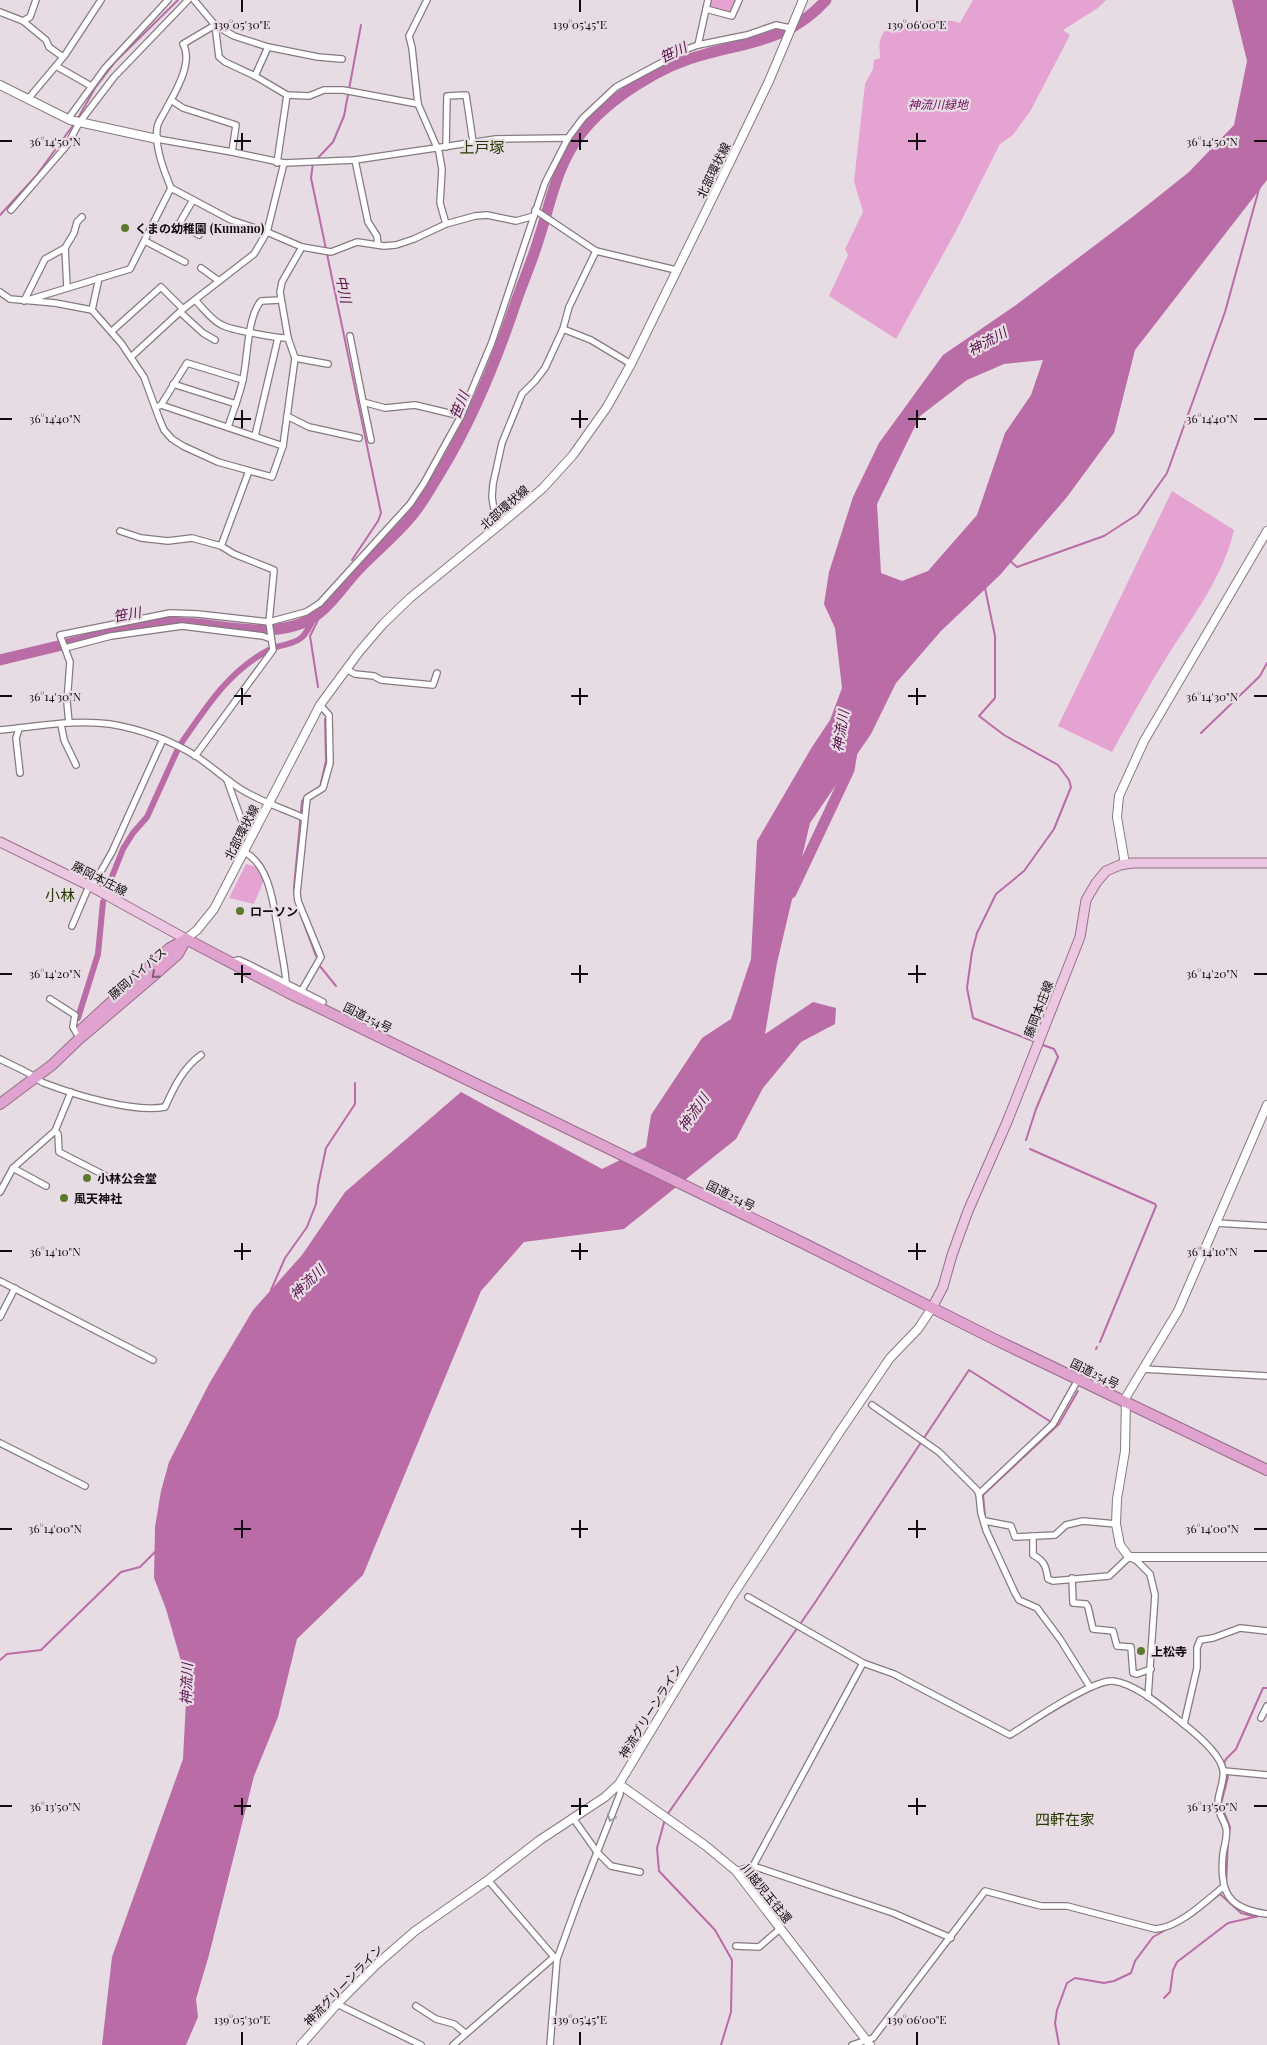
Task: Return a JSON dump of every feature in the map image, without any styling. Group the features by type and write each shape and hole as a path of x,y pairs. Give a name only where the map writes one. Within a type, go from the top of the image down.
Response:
{"highway":[{"name":"国道254号","path":"186,939 228,963 927,1306 1267,1470"},
{"name":"藤岡バイパス","path":"34,1078 77,1034 170,948 186,939"},
{"name":"藤岡バイパス","path":"0,1104 52,1065 78,1040 159,972 178,954 186,939"}],"main road":[{"name":"藤岡本庄線","path":"0,842 90,887 186,939"},
{"name":"藤岡本庄線","path":"927,1306 943,1288 952,1255 966,1219 1007,1122 1080,937 1086,900 1096,883 1106,871 1125,864 1267,862"}],"street":[{"path":"23,21 30,17 36,0"},
{"path":"28,99 63,57 101,0"},
{"path":"69,120 105,68 168,0"},
{"path":"12,210 68,144 79,123 114,77 188,0"},
{"path":"194,0 215,25 234,36 268,47 318,57 342,59"},
{"path":"427,0 409,36 418,104 436,148 443,174 440,203 446,224"},
{"path":"698,45 708,0"},
{"path":"706,9 732,16 739,0"},
{"path":"69,724 67,702 70,662 60,635 170,614 198,614 269,622 306,612 331,593 410,504 424,483 461,416 492,342 550,173 568,138 583,118 616,87 651,67 698,45 747,35 776,25 790,28 803,0"},
{"path":"0,12 23,21 46,40 49,47 63,57"},
{"path":"215,25 219,57 287,95 309,96 324,90 343,90 418,104"},
{"path":"215,25 183,44 186,50 186,62 179,87 157,127 157,139 172,188 193,200 231,220 267,232 302,247 331,252 357,242 396,245 446,224 482,215 512,222 536,213 550,220 596,251 676,270"},
{"name":"北部環状線","path":"186,939 200,927 213,910 320,705 346,669 383,624 410,598 531,499 573,455 607,407 631,364 759,102 790,28"},
{"path":"255,76 268,47"},
{"path":"56,66 91,86"},
{"path":"0,85 69,120 79,123 280,163 355,160 496,139 568,138"},
{"path":"131,357 181,310 196,301 254,254 267,232 280,163 287,95"},
{"path":"446,147 446,96 466,95 473,142"},
{"path":"171,100 182,108 236,125 232,152"},
{"path":"355,160 368,222 377,236 378,245"},
{"path":"24,301 130,269 172,188"},
{"path":"193,200 179,224 199,236"},
{"path":"24,301 45,258 65,248 74,233 77,222 82,217"},
{"path":"145,241 185,262"},
{"path":"0,292 10,299 55,303 92,310 131,357 150,391 164,430 177,443 218,462 272,477 283,446 295,358 288,338 280,300 282,282 302,247"},
{"path":"65,248 67,287"},
{"path":"501,524 495,516 492,497 502,443 522,394 545,368 563,329 569,307 596,251"},
{"path":"201,268 219,281"},
{"path":"92,310 99,278"},
{"path":"112,332 161,287 203,333 215,340"},
{"path":"228,427 243,380 252,320 256,307 261,301 280,300"},
{"path":"196,301 214,320 223,326 278,338 288,338"},
{"path":"563,329 592,340 631,364"},
{"path":"350,336 371,440"},
{"path":"255,436 278,338"},
{"path":"295,358 328,364"},
{"path":"155,408 162,405 187,363 243,380"},
{"path":"173,384 236,404"},
{"path":"363,402 385,408 415,405 461,416"},
{"path":"162,405 283,446"},
{"path":"287,416 309,427 359,438"},
{"path":"221,546 249,471"},
{"path":"120,531 141,538 168,541 192,538 221,546 234,554 274,570 269,622 273,650 195,756"},
{"path":"1125,864 1117,817 1119,796 1144,741 1267,531"},
{"path":"65,648 111,636 182,626 271,637"},
{"path":"346,669 355,674 374,676 382,680 434,685 437,673"},
{"path":"302,990 321,957 298,901 297,893 307,798 323,788 330,763 329,715 320,705"},
{"path":"61,724 64,740 76,765"},
{"path":"0,730 61,724 110,724 130,728 163,739 195,756 227,780 268,804 275,804 304,818"},
{"path":"19,728 16,738 20,774"},
{"path":"72,926 90,887 112,852 163,739"},
{"path":"227,780 244,827 252,837"},
{"path":"244,852 252,856 258,864 272,893 286,982"},
{"path":"228,963 239,960 323,1002"},
{"path":"50,999 75,1015 73,1027 77,1034"},
{"path":"0,1060 34,1078 71,1092 137,1108 156,1109 166,1107 173,1089 187,1068 201,1055"},
{"path":"0,1192 13,1168 54,1131 71,1092"},
{"path":"1148,1696 1155,1595 1153,1583 1150,1574 1137,1561 1129,1557 1120,1545 1116,1524 1117,1499 1125,1457 1125,1401 1127,1394 1178,1311 1267,1105"},
{"path":"54,1131 58,1134 59,1152 106,1176"},
{"path":"13,1168 46,1186"},
{"path":"1216,1223 1267,1226"},
{"path":"0,1280 153,1360"},
{"path":"0,1317 15,1288"},
{"name":"神流グリーンライン","path":"301,2045 336,2004 377,1964 415,1932 620,1784 731,1598 838,1432 890,1358 918,1329 927,1306"},
{"path":"1143,1369 1267,1376"},
{"path":"979,1494 1053,1424 1074,1385"},
{"path":"872,1405 939,1452 979,1494 981,1513 985,1521 986,1530 1019,1600 1036,1608 1060,1639 1090,1687"},
{"path":"0,1443 85,1486"},
{"path":"985,1521 1011,1526 1015,1537 1055,1535 1066,1525 1083,1521 1116,1524"},
{"path":"1033,1536 1033,1555 1040,1558 1046,1565 1048,1579 1053,1581 1109,1576 1129,1557 1267,1557"},
{"path":"1072,1578 1073,1603 1086,1604 1088,1606 1093,1629 1113,1630 1117,1646 1131,1647 1133,1673 1137,1674 1151,1670"},
{"path":"748,1597 864,1663 894,1674 1010,1735 1090,1687 1107,1681 1115,1681 1148,1696 1184,1724 1216,1754 1224,1771 1218,1802 1218,1811 1226,1828 1223,1855 1223,1888 1231,1901 1256,1912 1267,1914"},
{"path":"1184,1724 1197,1668 1197,1648 1200,1640 1213,1638 1240,1628 1267,1631"},
{"path":"753,1866 864,1663"},
{"path":"1261,1718 1267,1706"},
{"path":"1224,1771 1267,1775"},
{"path":"550,2045 555,1958 620,1794 620,1784"},
{"name":"川越児玉往還","path":"620,1784 706,1846 736,1871 868,2043"},
{"path":"573,1818 597,1852 611,1866 640,1872"},
{"path":"736,1871 753,1866 893,1913 951,1938"},
{"path":"488,1880 555,1958"},
{"path":"852,2045 868,2043 873,2038 985,1891 1041,1906 1067,1906 1154,1929 1164,1928 1199,1908 1223,1888"},
{"path":"736,1946 759,1947 781,1928"},
{"path":"453,2045 555,1958"},
{"path":"336,2004 421,2045"},
{"path":"416,2006 436,2019 454,2024 466,2033"}],"green space":[{"path":"710,0 736,0 731,13 708,7"},
{"name":"神流川緑地","path":"973,0 1106,0 1098,8 1063,30 1070,35 1031,110 1013,135 1000,144 956,231 896,339 829,296 848,255 845,249 863,212 854,181 865,84 873,69 874,60 880,58 880,41 882,35 887,30 919,21 943,20 960,23"},
{"path":"1172,491 1234,530 1223,564 1215,580 1153,679 1112,752 1058,726"},
{"path":"246,864 257,867 264,880 254,904 229,898"}],"water":[{"path":"1232,0 1267,0 1267,180 1135,350 1114,433 1067,497 1000,575 941,631 896,683 871,734 810,823 777,963 765,1034 813,1002 836,1008 835,1024 801,1042 763,1088 736,1139 624,1229 524,1242 481,1291 363,1575 297,1639 278,1717 254,1776 209,1955 196,1999 198,2017 186,2045 102,2045 112,1957 183,1759 187,1682 166,1609 154,1578 155,1527 161,1491 169,1462 209,1384 253,1310 302,1255 345,1192 461,1092 602,1169 646,1147 651,1115 702,1038 731,1019 751,959 757,841 830,720 842,688 835,628 824,604 829,572 853,497 879,443 943,355 1016,305 1189,172 1234,125 1247,61","holes":["1043,360 1031,395 1005,433 977,515 928,571 902,581 881,573 877,504 920,416 967,380 1004,364"]}],"waterway":[{"path":"77,120 95,88 115,62 178,0"},
{"name":"笹川","path":"0,660 143,625 177,623 266,630 300,624 318,614 359,569 414,514 453,451 493,366 534,254 555,185 565,160 580,135 591,122 620,96 653,75 689,59 771,37 785,31 813,13 826,0"},
{"name":"中川","path":"316,160 333,142 344,116 361,25"},
{"path":"0,215 36,176 74,124"},
{"name":"中川","path":"313,163 311,178 326,249"},
{"path":"1010,561 1017,567 1104,536 1138,514 1167,473 1225,312 1259,189"},
{"name":"中川","path":"327,254 381,513 378,521 352,560"},
{"path":"985,588 995,636 995,698 979,716 1004,735 1058,765 1069,780 1071,787 1054,829 1024,871 996,894 977,933 972,952 967,988 973,1018 1033,1041"},
{"path":"318,614 319,618 310,636 318,687"},
{"path":"276,647 301,638 308,630 315,616"},
{"path":"180,745 209,704 230,679 255,658 269,650"},
{"path":"1201,733 1260,676 1267,663"},
{"path":"320,787 326,761 325,719"},
{"path":"107,889 123,849 133,833 147,817 177,751"},
{"name":"神流川","path":"791,893 849,770 852,752"},
{"path":"295,899 294,887 302,801 305,798"},
{"path":"78,1018 98,954 103,902"},
{"path":"301,916 316,956"},
{"path":"319,965 336,986"},
{"path":"1026,1140 1036,1109 1058,1057 1054,1049 1043,1045"},
{"path":"271,1290 285,1258 307,1227 316,1204 326,1148 355,1104 355,1083"},
{"path":"1030,1149 1156,1206 1100,1342"},
{"path":"667,1815 814,1604 969,1370 1051,1422"},
{"path":"985,1515 983,1495 1059,1424 1078,1391"},
{"path":"0,1660 7,1654 41,1650 121,1572 140,1567 156,1551"},
{"path":"1229,1834 1230,1827 1221,1804 1228,1777 1224,1763 1236,1749 1263,1688 1267,1688"},
{"path":"665,1819 657,1848 659,1871 715,1930 732,1960 731,2012 721,2045"},
{"path":"1226,1886 1228,1841"},
{"path":"1212,1900 1220,1894 1241,1913 1256,1917"},
{"path":"1164,1998 1170,1992 1173,1970 1177,1962 1228,1923 1263,1915"},
{"path":"1059,2045 1055,2023 1057,2010 1067,1983 1075,1978 1104,1983 1114,1981 1131,1973 1135,1961 1153,1937 1171,1927"}],"place":[{"name":"くまの幼稚園 (Kumano)","path":"125,228"},
{"name":"ローソン","path":"240,911"},
{"name":"小林公会堂","path":"87,1178"},
{"name":"風天神社","path":"64,1198"},
{"name":"上松寺","path":"1141,1651"}],"district":[{"name":"上戸塚","path":"482,147"},
{"name":"小林","path":"60,895"},
{"name":"四軒在家","path":"1065,1819"}]}
